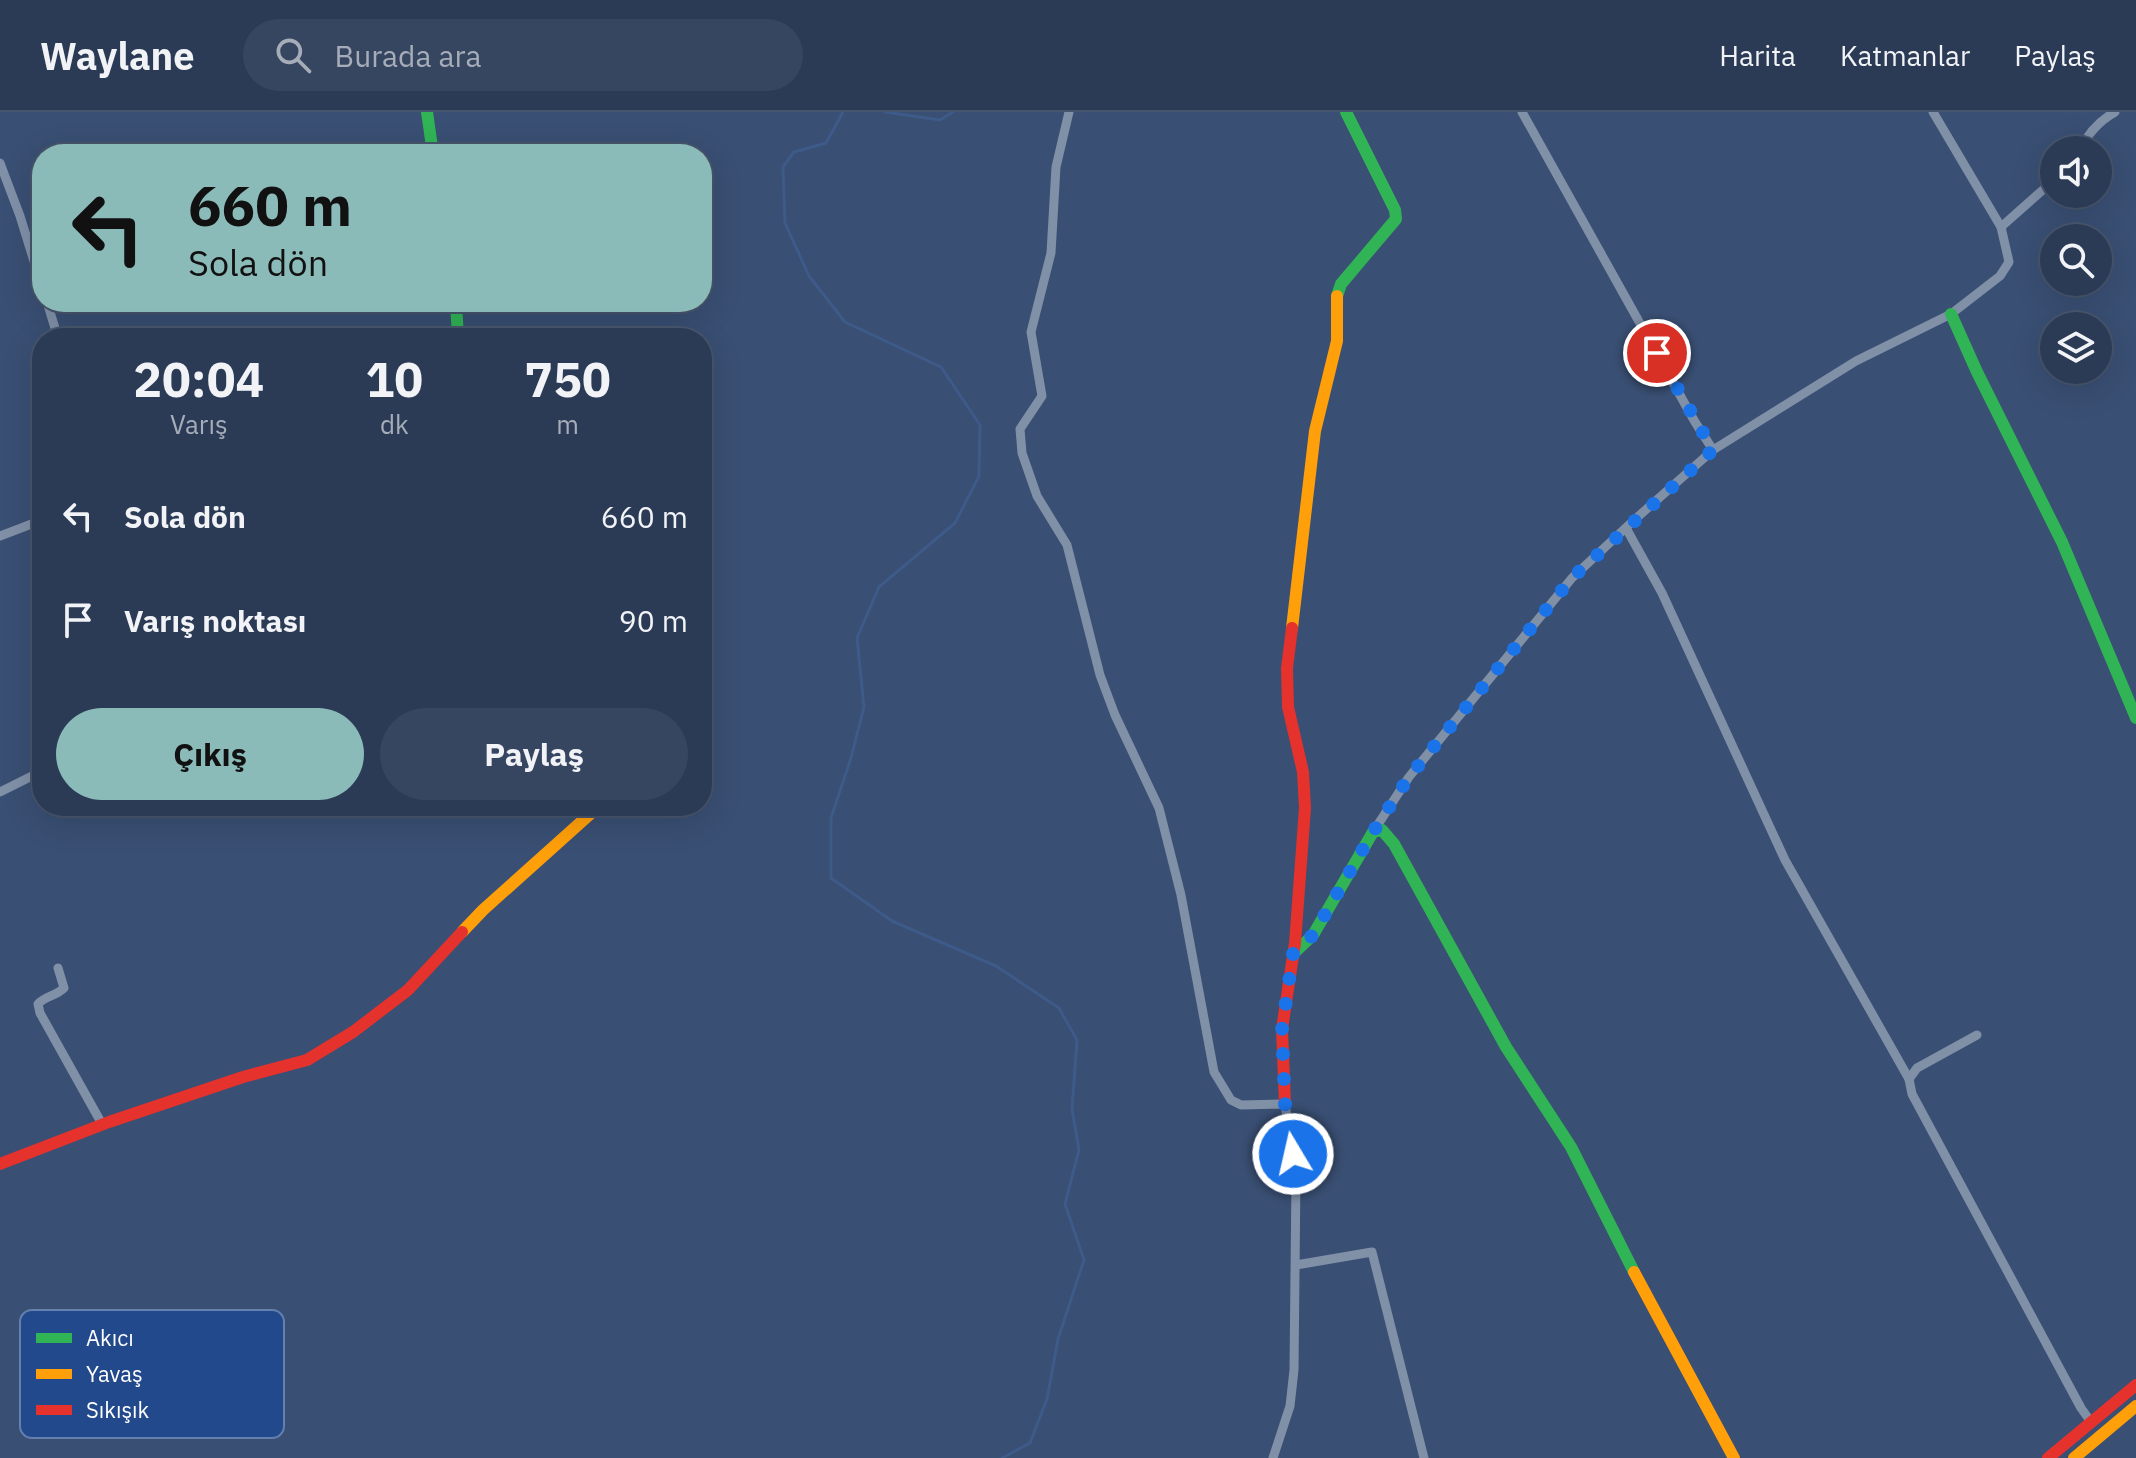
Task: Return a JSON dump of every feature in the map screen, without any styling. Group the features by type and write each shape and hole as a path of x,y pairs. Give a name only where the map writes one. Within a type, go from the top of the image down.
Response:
{"street":[{"path":"427,112 432,144"},
{"path":"1069,112 1056,167 1051,253 1031,332 1042,396 1020,429 1019,441 1037,496 1067,545 1100,675 1110,702 1159,808 1181,895 1214,1072 1231,1100 1241,1105 1285,1104"},
{"path":"1273,1458 1290,1406 1294,1370 1296,1176 1285,1104 1282,1029 1293,954 1305,808 1303,772 1288,707 1287,668 1315,431 1337,341 1337,293 1341,284 1396,219 1395,210 1346,112"},
{"path":"1522,112 1713,450"},
{"path":"1293,954 1313,935 1409,777 1572,578 1713,450 1856,361 1951,314 2000,276 2009,262 2001,227 1933,112"},
{"path":"2086,136 2115,112"},
{"path":"0,163 32,255"},
{"path":"2001,227 2040,192"},
{"path":"1951,314 2062,542 2136,718"},
{"path":"0,536 32,524"},
{"path":"1626,528 1662,593 1785,860 1909,1079 1912,1094 2091,1422"},
{"path":"0,792 32,776"},
{"path":"0,1164 102,1124 243,1077 307,1060 353,1032 408,990 483,910 588,816"},
{"path":"1373,832 1382,830 1394,844 1506,1047 1571,1147 1664,1331 1734,1458"},
{"path":"58,968 64,988 58,994 41,1000 38,1004 40,1013 102,1124"},
{"path":"1909,1079 1917,1068 1977,1035"},
{"path":"1296,1265 1372,1252 1424,1458"},
{"path":"2048,1458 2136,1385"},
{"path":"2074,1458 2136,1406"}],"waterway":[{"path":"843,112 826,143 794,152 783,167 785,223 809,276 845,322 941,367 980,425 979,476 955,523 879,587 857,638 864,707 831,818 831,878 892,921 996,966 1059,1008 1077,1040 1072,1109 1079,1150 1065,1204 1084,1260 1058,1339 1047,1399 1030,1443 1002,1458"},
{"path":"885,112 940,120 953,112"}],"traffic: fast":[{"path":"427,112 432,144"},
{"path":"1337,296 1341,284 1396,219 1395,210 1346,112"},
{"path":"457,312 457,328"},
{"path":"1951,314 2062,542 2136,718"},
{"path":"1293,954 1313,935 1373,832 1382,830 1394,844 1506,1047 1571,1147 1634,1272"}],"traffic: slow":[{"path":"1292,628 1315,431 1337,341 1337,296"},
{"path":"462,932 588,816"},
{"path":"1634,1272 1734,1458"},
{"path":"2074,1458 2136,1406"}],"traffic: jam":[{"path":"1285,1104 1282,1029 1295,943 1305,808 1303,772 1288,707 1287,668 1292,628"},
{"path":"0,1164 109,1122 243,1077 307,1060 353,1032 408,990 462,932"},
{"path":"2048,1458 2136,1385"}],"route":[{"path":"1293,1154 1285,1104 1282,1029 1293,954 1305,946 1313,935 1409,777 1572,578 1713,450 1657,353"}]}
